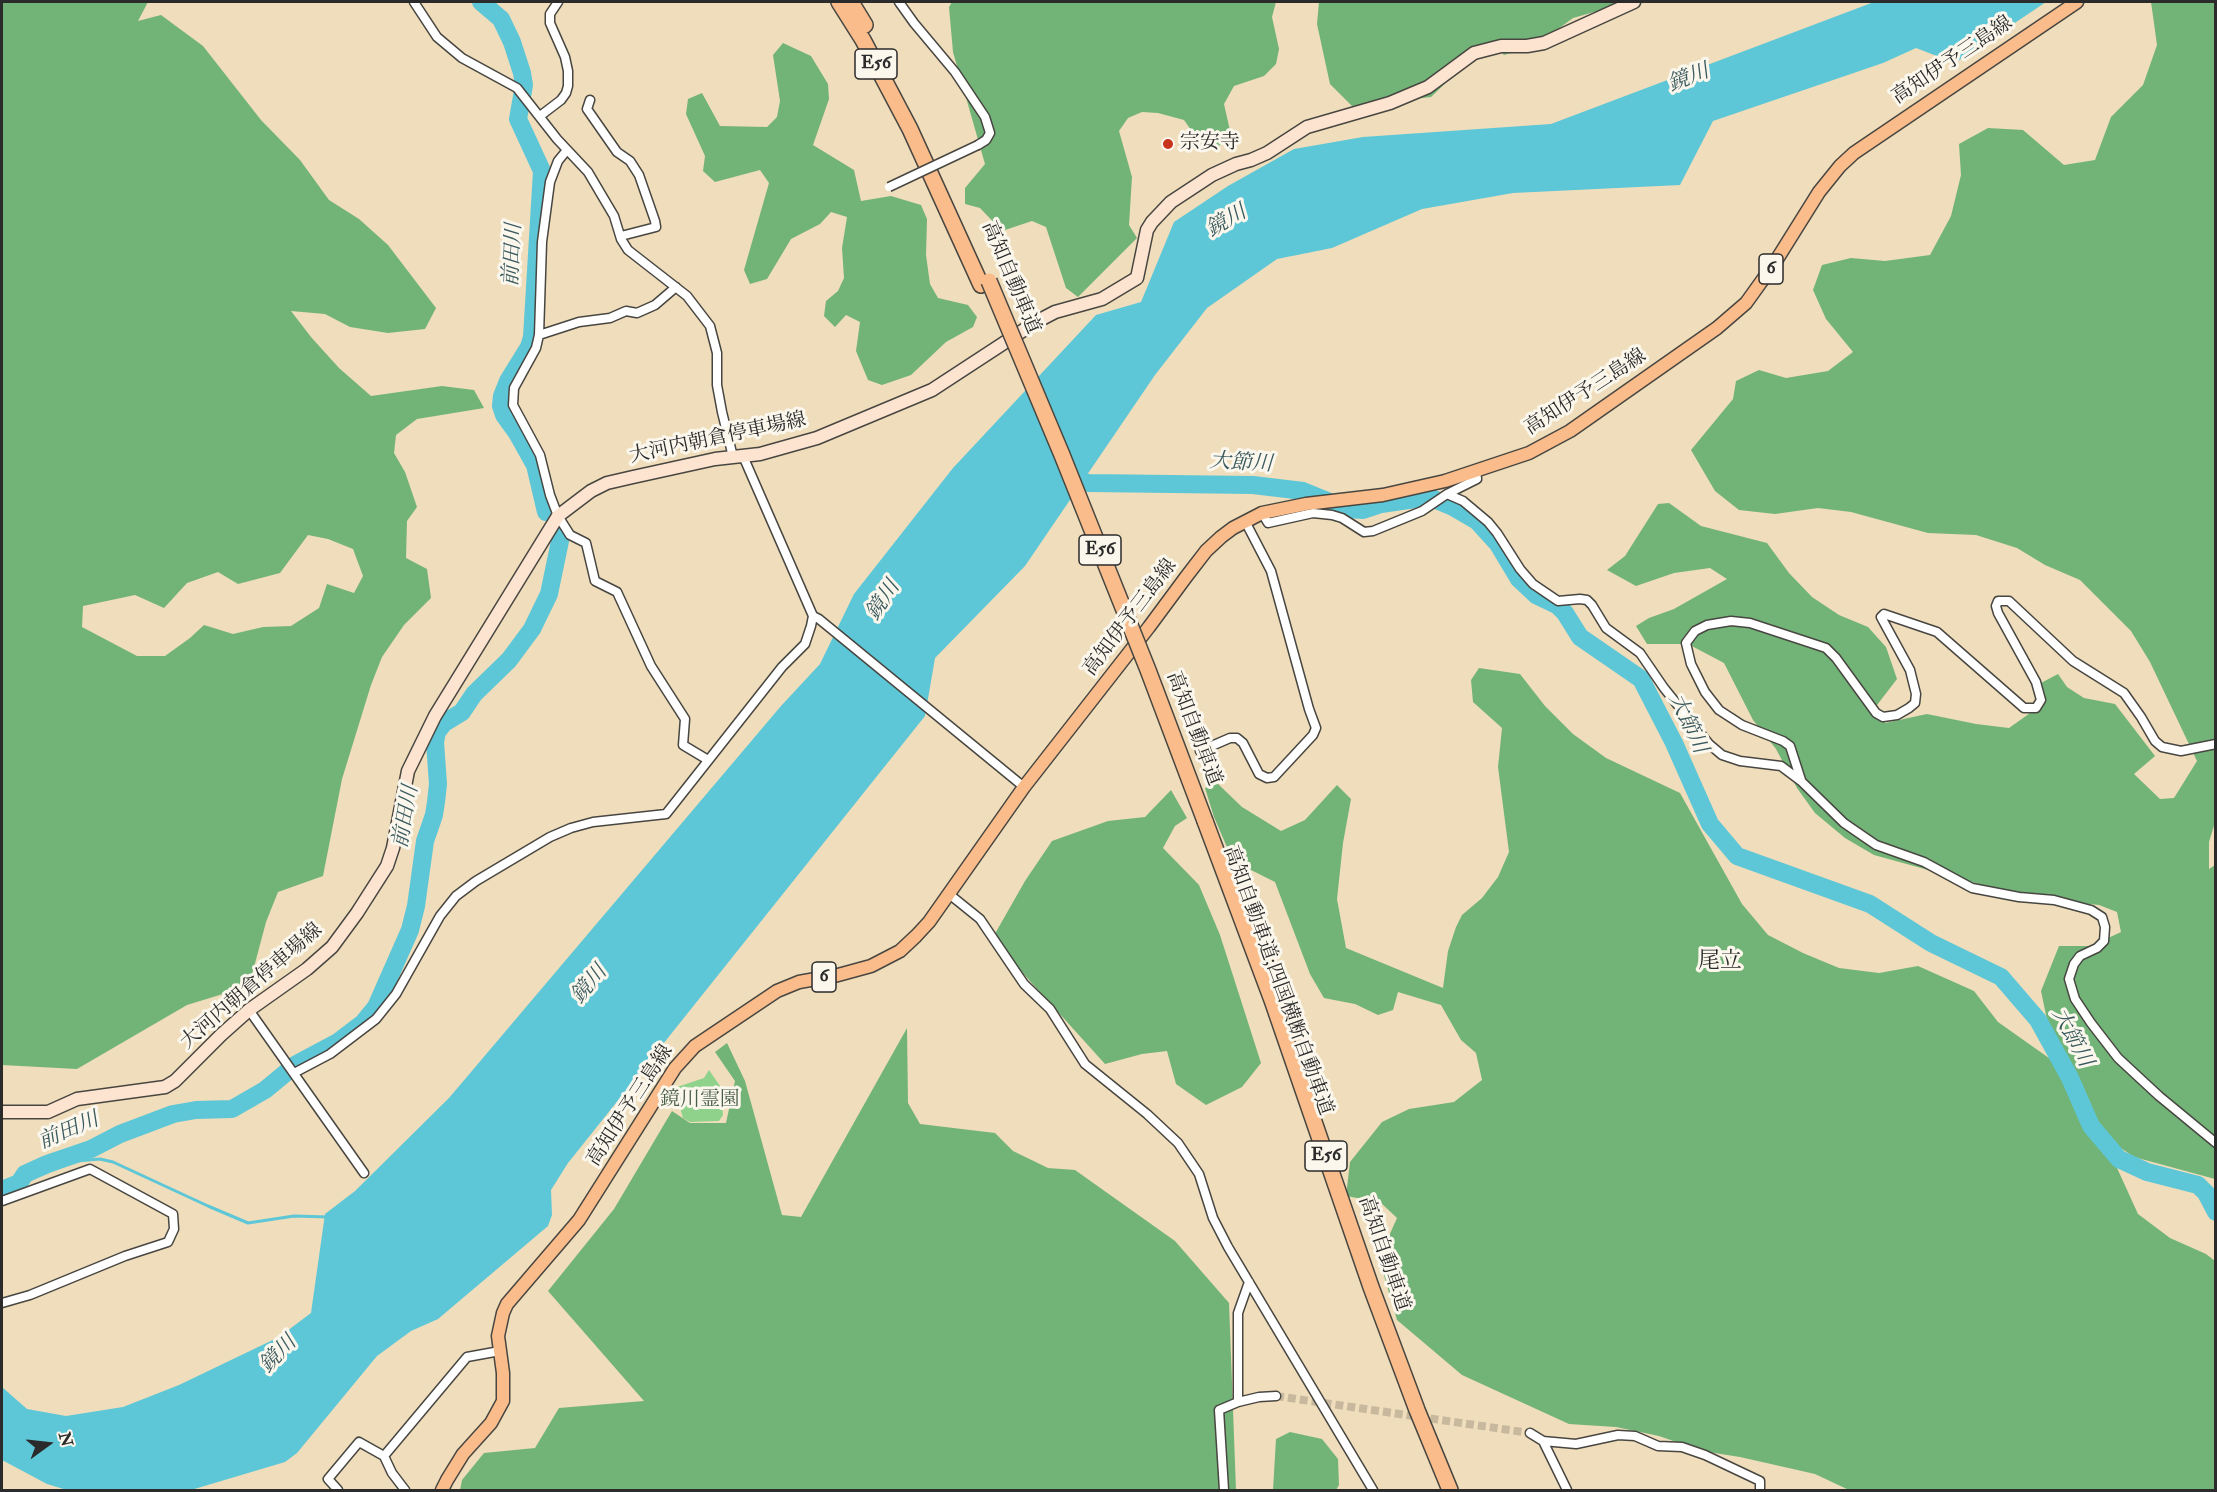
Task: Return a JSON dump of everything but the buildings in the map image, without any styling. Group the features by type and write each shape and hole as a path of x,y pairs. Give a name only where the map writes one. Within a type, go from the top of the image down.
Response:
{"highway":[{"name":"高知自動車道","path":"839,2 863,40 910,129 985,283"},
{"name":"高知自動車道","path":"852,2 918,125 1070,477 1148,670 1202,822 1272,1000 1375,1298 1449,1491"},
{"name":"高知自動車道;四国横断自動車道","path":"1202,822 1386,1354 1440,1491"}],"main road":[{"name":"大河内朝倉停車場線","path":"2,1112 48,1112 77,1099 165,1087 175,1081 249,1010 307,969 332,946 381,877 393,848 408,771 435,716 558,516 591,491 607,483 738,456 760,454 825,436 932,390 1036,322 1055,312 1102,299 1137,278 1147,230 1171,202 1212,175 1267,153 1307,127 1390,103 1428,87 1474,53 1501,46 1527,46 1544,42 1634,2"},
{"name":"高知伊予三島線","path":"442,1491 463,1454 491,1423 503,1401 500,1324 507,1304 579,1220 670,1075 685,1055 777,991 799,982 864,968 900,951 929,922 1024,788 1200,560 1221,537 1262,513 1383,495 1428,485 1529,453 1570,431 1717,328 1746,303 1819,192 1846,159 1876,136 2077,2"}],"street":[{"path":"414,2 437,37 462,58 517,88 567,150 588,172 614,216 628,250 694,303 710,326 717,353 717,385 722,412 738,456 816,617 1024,788"},
{"path":"540,117 561,100 568,86 565,57 550,23 550,14 558,2"},
{"path":"889,188 978,145 986,140 990,133 985,117 955,72 899,2"},
{"path":"590,100 587,109 617,152 630,161 639,175 656,220 656,227 621,236"},
{"path":"567,150 558,161 550,182 542,242 539,335 536,348 514,388 512,398 518,416 544,465 550,495 558,516 570,535 586,543 595,581 617,592 651,666 685,719 683,745 708,760"},
{"path":"539,335 579,322 610,318 626,311 637,313 655,305 676,287"},
{"path":"1262,513 1268,523 1312,513 1332,515 1342,518 1364,532 1373,531 1397,523 1477,479 1476,471"},
{"path":"1446,495 1463,501 1488,522 1533,584 1558,601 1580,599 1587,600 1593,605 1606,628 1640,653 1664,688 1709,744 1722,755 1740,761 1781,766 1801,781 1844,824 1876,845 1924,861 1972,888 2019,897 2054,900 2091,910 2102,917 2105,927 2104,941 2097,948 2080,956 2074,964 2069,979 2075,999 2118,1058 2159,1096 2216,1143"},
{"path":"1200,751 1230,738 1237,738 1243,743 1259,774 1268,778 1274,777 1313,735 1316,728 1308,709 1271,572 1245,521"},
{"path":"1801,781 1790,746 1742,725 1719,710 1705,692 1690,664 1686,643 1695,631 1707,625 1723,622 1750,623 1826,648 1836,657 1876,713 1883,717 1897,715 1909,708 1915,703 1916,694 1910,670 1881,617 1884,614 1937,632 2024,708 2036,708 2041,700 2036,682 1996,606 1998,601 2009,601 2073,661 2124,693 2155,741 2162,747 2181,751 2216,744"},
{"path":"294,1073 330,1054 376,1019 396,994 440,916 456,896 520,854 571,828 593,822 666,814 782,667 805,644 816,617"},
{"path":"949,894 980,919 1024,984 1050,1009 1085,1064 1147,1114 1178,1143 1198,1174 1212,1218 1372,1491"},
{"path":"249,1010 364,1173"},
{"path":"2,1201 90,1169 173,1214 174,1229 168,1242 124,1256 30,1295 2,1303"},
{"path":"1238,1402 1239,1308 1250,1282"},
{"path":"384,1456 467,1357 500,1351"},
{"path":"1224,1491 1219,1410 1238,1402 1276,1396"},
{"path":"1530,1433 1543,1441 1576,1444 1618,1435 1635,1436 1658,1446 1682,1447 1705,1455 1760,1481 1760,1491"},
{"path":"1543,1441 1567,1491"},
{"path":"338,1491 328,1479 359,1442 384,1456 392,1473 405,1491"}],"green space":[{"path":"2,2 148,2 138,21 161,15 203,46 261,120 300,160 329,200 359,219 388,245 436,308 425,329 388,333 350,327 325,314 291,311 311,337 339,368 371,396 442,386 474,390 484,408 417,419 396,435 394,453 405,472 417,507 407,521 406,558 427,569 431,598 404,625 382,657 371,685 342,779 323,876 278,892 266,922 249,986 187,1005 77,1069 2,1065","holes":["308,535 328,539 353,549 363,576 354,593 327,584 319,608 291,626 263,627 233,634 204,625 165,656 137,656 82,627 83,606 135,595 164,608 187,583 218,572 238,584 280,573"]},
{"path":"952,2 1276,2 1272,17 1279,49 1276,64 1264,76 1234,86 1224,104 1231,135 1219,146 1205,150 1184,120 1158,113 1142,112 1128,118 1119,131 1132,177 1129,225 1137,238 1078,297 1066,288 1046,227 1032,221 1002,231 980,208 965,204 965,188 985,164 953,52 949,7"},
{"path":"1319,2 1629,2 1573,18 1535,46 1504,55 1493,45 1479,51 1431,97 1352,106 1330,84 1317,24"},
{"path":"2151,2 2215,2 2216,819 2209,842 2209,869 2215,865 2215,1179 2134,1157 2102,1135 2138,1214 2170,1238 2206,1254 2215,1261 2215,1490 1849,1490 1815,1474 1702,1451 1659,1436 1616,1427 1569,1424 1462,1375 1397,1320 1383,1272 1385,1245 1397,1218 1380,1202 1346,1196 1350,1162 1382,1122 1409,1109 1454,1102 1482,1080 1476,1053 1461,1040 1441,1005 1398,992 1393,1010 1378,1015 1355,1004 1324,998 1310,974 1275,882 1233,861 1214,817 1205,788 1216,782 1242,807 1281,831 1305,820 1337,785 1351,799 1343,843 1337,899 1346,948 1443,988 1448,951 1456,927 1462,915 1482,898 1498,877 1509,852 1498,767 1502,728 1473,702 1471,680 1479,668 1520,674 1545,706 1573,734 1606,758 1680,793 1742,904 1768,935 1839,968 1879,973 1918,966 1974,991 1998,1022 2056,1063 2041,991 2059,946 2091,946 2121,932 2117,912 2099,905 2009,896 1979,884 1874,855 1845,838 1815,813 1797,788 1776,749 1753,720 1724,663 1688,644 1647,644 1636,626 1649,618 1674,609 1727,579 1710,568 1674,573 1636,586 1607,570 1625,556 1658,504 1669,503 1701,526 1767,543 1789,573 1812,597 1839,615 1868,627 1886,647 1897,679 1877,705 1885,723 1927,714 2009,728 2033,711 2041,683 2058,674 2067,687 2084,698 2115,704 2155,756 2134,774 2160,799 2174,798 2197,761 2150,662 2131,631 2080,580 2045,565 2017,548 1976,535 1928,533 1851,512 1818,508 1775,514 1739,510 1715,491 1691,450 1733,399 1736,381 1759,370 1786,378 1828,371 1853,352 1826,319 1813,290 1822,265 1851,258 1885,261 1930,255 1951,216 1961,175 1959,144 1988,128 2023,130 2064,165 2095,160 2111,117 2143,85 2157,45"},
{"path":"783,43 811,56 828,84 829,99 813,145 854,170 861,201 891,196 921,205 927,219 926,255 930,284 938,298 968,305 977,317 973,327 946,342 911,375 882,385 868,380 856,351 860,322 846,315 835,327 824,316 826,301 838,291 844,278 842,248 847,217 831,212 820,224 791,239 767,279 750,284 744,270 769,183 760,170 715,182 703,171 705,156 686,114 688,99 702,93 720,126 767,127 777,117 780,101 773,55"},
{"path":"1171,790 1187,818 1175,826 1163,848 1199,885 1220,935 1261,1063 1242,1087 1206,1105 1176,1084 1167,1051 1142,1054 1105,1064 992,939 1025,881 1052,841 1108,821 1145,817"},
{"path":"907,1028 908,1103 920,1124 995,1133 1013,1151 1048,1168 1075,1170 1175,1241 1229,1303 1236,1490 460,1490 462,1480 484,1453 535,1448 559,1408 644,1401 548,1291 614,1209 672,1111 690,1123 726,1123 735,1081 715,1052 727,1043 745,1081 782,1215 801,1217"},
{"name":"鏡川霊園","path":"709,1070 720,1086 723,1115 719,1121 690,1122 683,1118 674,1088 704,1078"},
{"path":"1290,1432 1322,1439 1338,1459 1339,1485 1336,1490 1273,1490 1276,1439"}],"water":[{"name":"鏡川","path":"1874,2 2046,2 1955,63 1916,48 1883,63 1713,121 1680,185 1513,193 1422,209 1332,248 1277,259 1207,308 1155,375 1025,566 935,658 925,716 568,1163 551,1190 552,1215 548,1226 438,1319 411,1331 377,1356 297,1453 285,1462 191,1490 67,1490 47,1484 2,1460 2,1387 27,1409 66,1416 123,1407 179,1385 279,1337 311,1313 325,1214 355,1191 449,1098 781,706 820,664 854,594 953,468 1096,315 1141,302 1174,222 1228,186 1294,149 1363,137 1551,124"}],"waterway":[{"name":"前田川","path":"481,2 501,19 512,42 524,85 518,119 542,171 532,337 529,347 508,381 501,406 504,415 535,465 546,512"},
{"name":"大節川","path":"1058,479 1089,483 1253,485 1303,491 1347,509 1363,510 1381,504 1429,497 1477,521 1498,544 1519,579 1536,595 1557,605 1565,613 1580,637 1641,679 1674,743 1710,824 1737,856 1870,904 1931,943 2001,977 2038,1020 2070,1078 2091,1126 2119,1159 2147,1172 2198,1185 2206,1193 2216,1212"},
{"name":"前田川","path":"295,1065 338,1042 363,1023 376,1007 410,930 416,906 425,841 436,802 438,784 435,742 437,732 444,723 462,712 474,694 509,660 532,629 549,594 560,541 558,533"},
{"name":"前田川","path":"2,1190 19,1183 25,1174 47,1164 91,1149 120,1134 173,1114 196,1110 232,1109 265,1090 288,1071"},
{"path":"19,1183 76,1161 100,1159 113,1162 248,1223 294,1216 329,1217"}],"tunnel":[{"path":"1276,1396 1530,1433"}],"place":[{"name":"宗安寺","path":"1168,144"}],"district":[{"name":"尾立","path":"1720,962"}]}
